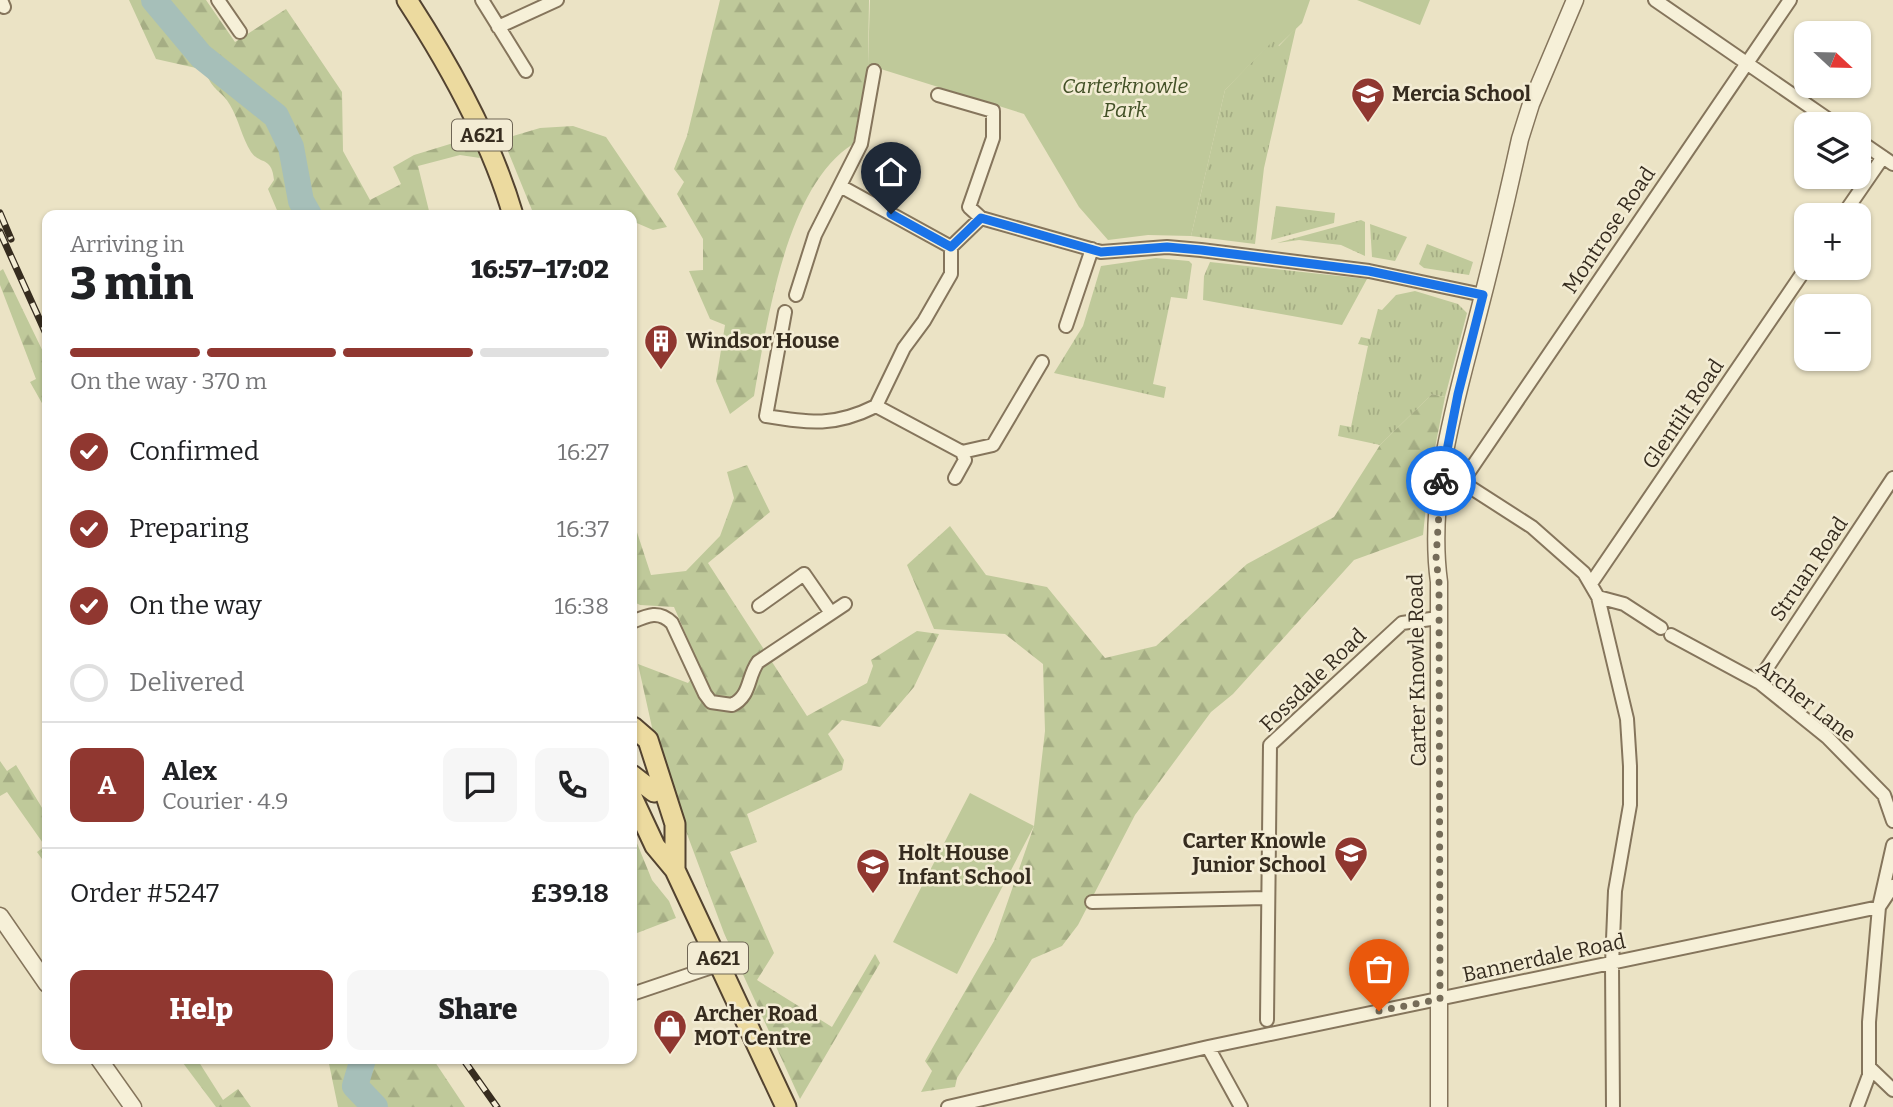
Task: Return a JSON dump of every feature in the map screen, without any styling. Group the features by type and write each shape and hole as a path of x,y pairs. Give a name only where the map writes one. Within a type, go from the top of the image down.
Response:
{"main road":[{"name":"A621","path":"407,0 437,48 482,134 511,210"},
{"name":"A621","path":"637,730 648,740 675,824 675,870"},
{"name":"A621","path":"637,760 654,792 673,848"},
{"path":"637,779 654,792"},
{"name":"A621","path":"637,808 655,846 675,870 786,1107"}],"street":[{"path":"218,0 240,32"},
{"path":"482,0 526,71"},
{"path":"498,27 557,0"},
{"name":"Carter Knowle Road","path":"1439,1107 1436,559 1441,480 1458,394 1531,103 1575,0"},
{"path":"1656,0 1818,112"},
{"name":"Montrose Road","path":"1462,482 1790,0"},
{"path":"796,296 815,235 842,187 861,144 874,71"},
{"path":"938,95 993,111 993,138 969,207 981,218 1101,252 1167,247 1225,253 1369,271 1483,295"},
{"path":"1853,203 1888,161 1871,150"},
{"path":"842,187 951,247"},
{"path":"785,313 774,358 766,416 816,424 876,406 904,348 924,321 951,274 951,247 981,218"},
{"path":"1066,327 1092,249"},
{"name":"Glentilt Road","path":"1592,582 1799,280"},
{"path":"876,406 962,452 993,445 1042,362"},
{"path":"955,478 965,460 962,452"},
{"name":"Struan Road","path":"1760,683 1761,677 1893,478"},
{"path":"1441,480 1462,482 1532,527 1571,559 1592,582 1598,597 1627,719 1630,766 1626,842 1615,891 1610,1001 1613,1107"},
{"path":"759,606 804,574 831,613"},
{"name":"Archer Lane","path":"1598,597 1624,604 1666,631 1760,683 1827,737 1870,779 1884,795 1893,821"},
{"path":"637,620 651,614 665,617 672,624 711,702 732,705 746,695 751,671 758,662 845,604"},
{"name":"Fossdale Road","path":"1267,1020 1266,898 1270,745 1402,623 1438,618"},
{"path":"1857,1107 1870,1068 1869,1022 1879,907 1893,845"},
{"path":"1879,907 1893,886"},
{"path":"1092,902 1266,898"},
{"name":"Bannerdale Road","path":"948,1107 1208,1046 1879,907"},
{"path":"0,916 42,977"},
{"path":"637,992 721,964"},
{"path":"1208,1046 1241,1107"},
{"path":"103,1064 133,1107"},
{"path":"1870,1068 1893,1090"}],"green space":[{"path":"129,0 206,0 235,42 286,9 342,92 343,151 370,200 401,184 393,167 414,155 473,137 480,158 460,155 418,166 429,210 277,210 268,189 274,180 271,167 251,152 227,100 211,83 205,70 156,59"},
{"path":"720,0 869,0 868,65 853,144 830,164 811,191 796,223 773,295 754,396 730,414 716,381 725,325 710,319 689,271 703,270 703,239 677,194 684,182 674,169 687,136"},
{"name":"Carterknowle Park","path":"870,0 1310,0 1302,23 1278,46 1273,41 1225,90 1191,236 1148,235 1108,240 1079,207 1024,114 868,65"},
{"path":"1357,0 1430,0 1420,25"},
{"path":"1296,28 1264,168 1255,244 1191,236 1225,90 1273,40 1279,46"},
{"path":"573,126 606,137 667,227 653,230 637,223 637,210 532,210 503,139 540,128"},
{"path":"1276,206 1335,213 1334,223 1271,240"},
{"path":"1361,220 1365,222 1365,256 1341,245 1299,240 1277,243"},
{"path":"1370,224 1407,237 1395,261 1372,257"},
{"path":"1427,244 1473,262 1469,275 1424,268 1419,264"},
{"path":"1156,258 1189,261 1192,264 1187,299 1171,297 1153,384 1166,387 1164,398 1054,373 1083,326 1101,266"},
{"path":"1210,262 1367,279 1342,325 1203,300 1204,276"},
{"path":"3,269 42,350 42,403 30,382 36,379 0,285 0,271"},
{"path":"1415,291 1458,304 1467,313 1445,397 1432,394 1380,445 1338,436 1340,425 1351,427 1368,346 1358,344 1361,337 1370,339 1378,309 1382,310 1396,295"},
{"path":"1432,394 1445,397 1429,478 1423,535 1354,560 1233,694 1211,712 1135,815 1078,925 1062,946 1032,959 957,1078 955,1087 921,1092 932,1071 925,1061 994,941 1034,826 1045,731 1043,664 1005,634 934,629 907,565 950,526 986,575 1047,587 1105,658 1156,646 1247,564 1334,517 1380,445"},
{"path":"747,465 770,512 708,563 807,716 867,683 873,666 871,660 917,631 939,634 914,687 880,727 842,720 828,734 844,760 842,770 747,814 757,842 730,852 774,953 757,980 832,1027 875,954 880,963 800,1099 724,933 659,759 638,664 688,683 700,667 674,607 637,604 637,532 651,575 686,571 720,536 734,498 727,472"},
{"path":"0,761 7,771 16,765 42,808 42,842 7,792 0,796"},
{"path":"970,793 1034,826 957,974 893,942"},
{"path":"637,843 652,880 669,901 676,918 637,933"},
{"path":"184,1064 200,1064 223,1100 238,1089 251,1107 216,1107"},
{"path":"329,1064 436,1064 465,1107 338,1107"}],"waterway":[{"path":"154,0 201,56 276,116 291,147 301,201 306,210"},
{"path":"362,1064 355,1086 375,1107"}],"railway":[{"path":"0,213 11,239"},
{"path":"0,232 42,325"},
{"path":"467,1064 497,1107"}],"way so far":[{"path":"1379,1011 1440,999 1439,582 1436,559 1441,481"}],"place":[{"name":"Mercia School","path":"1368,124"},
{"name":"Windsor House","path":"661,371"},
{"name":"Carter Knowle Junior School","path":"1351,883"},
{"name":"Holt House Infant School","path":"873,895"},
{"name":"Archer Road MOT Centre","path":"670,1056"}],"route":[{"path":"891,214 951,247 981,218 1101,252 1151,247 1201,250 1369,271 1483,295 1458,394 1441,481"}]}
